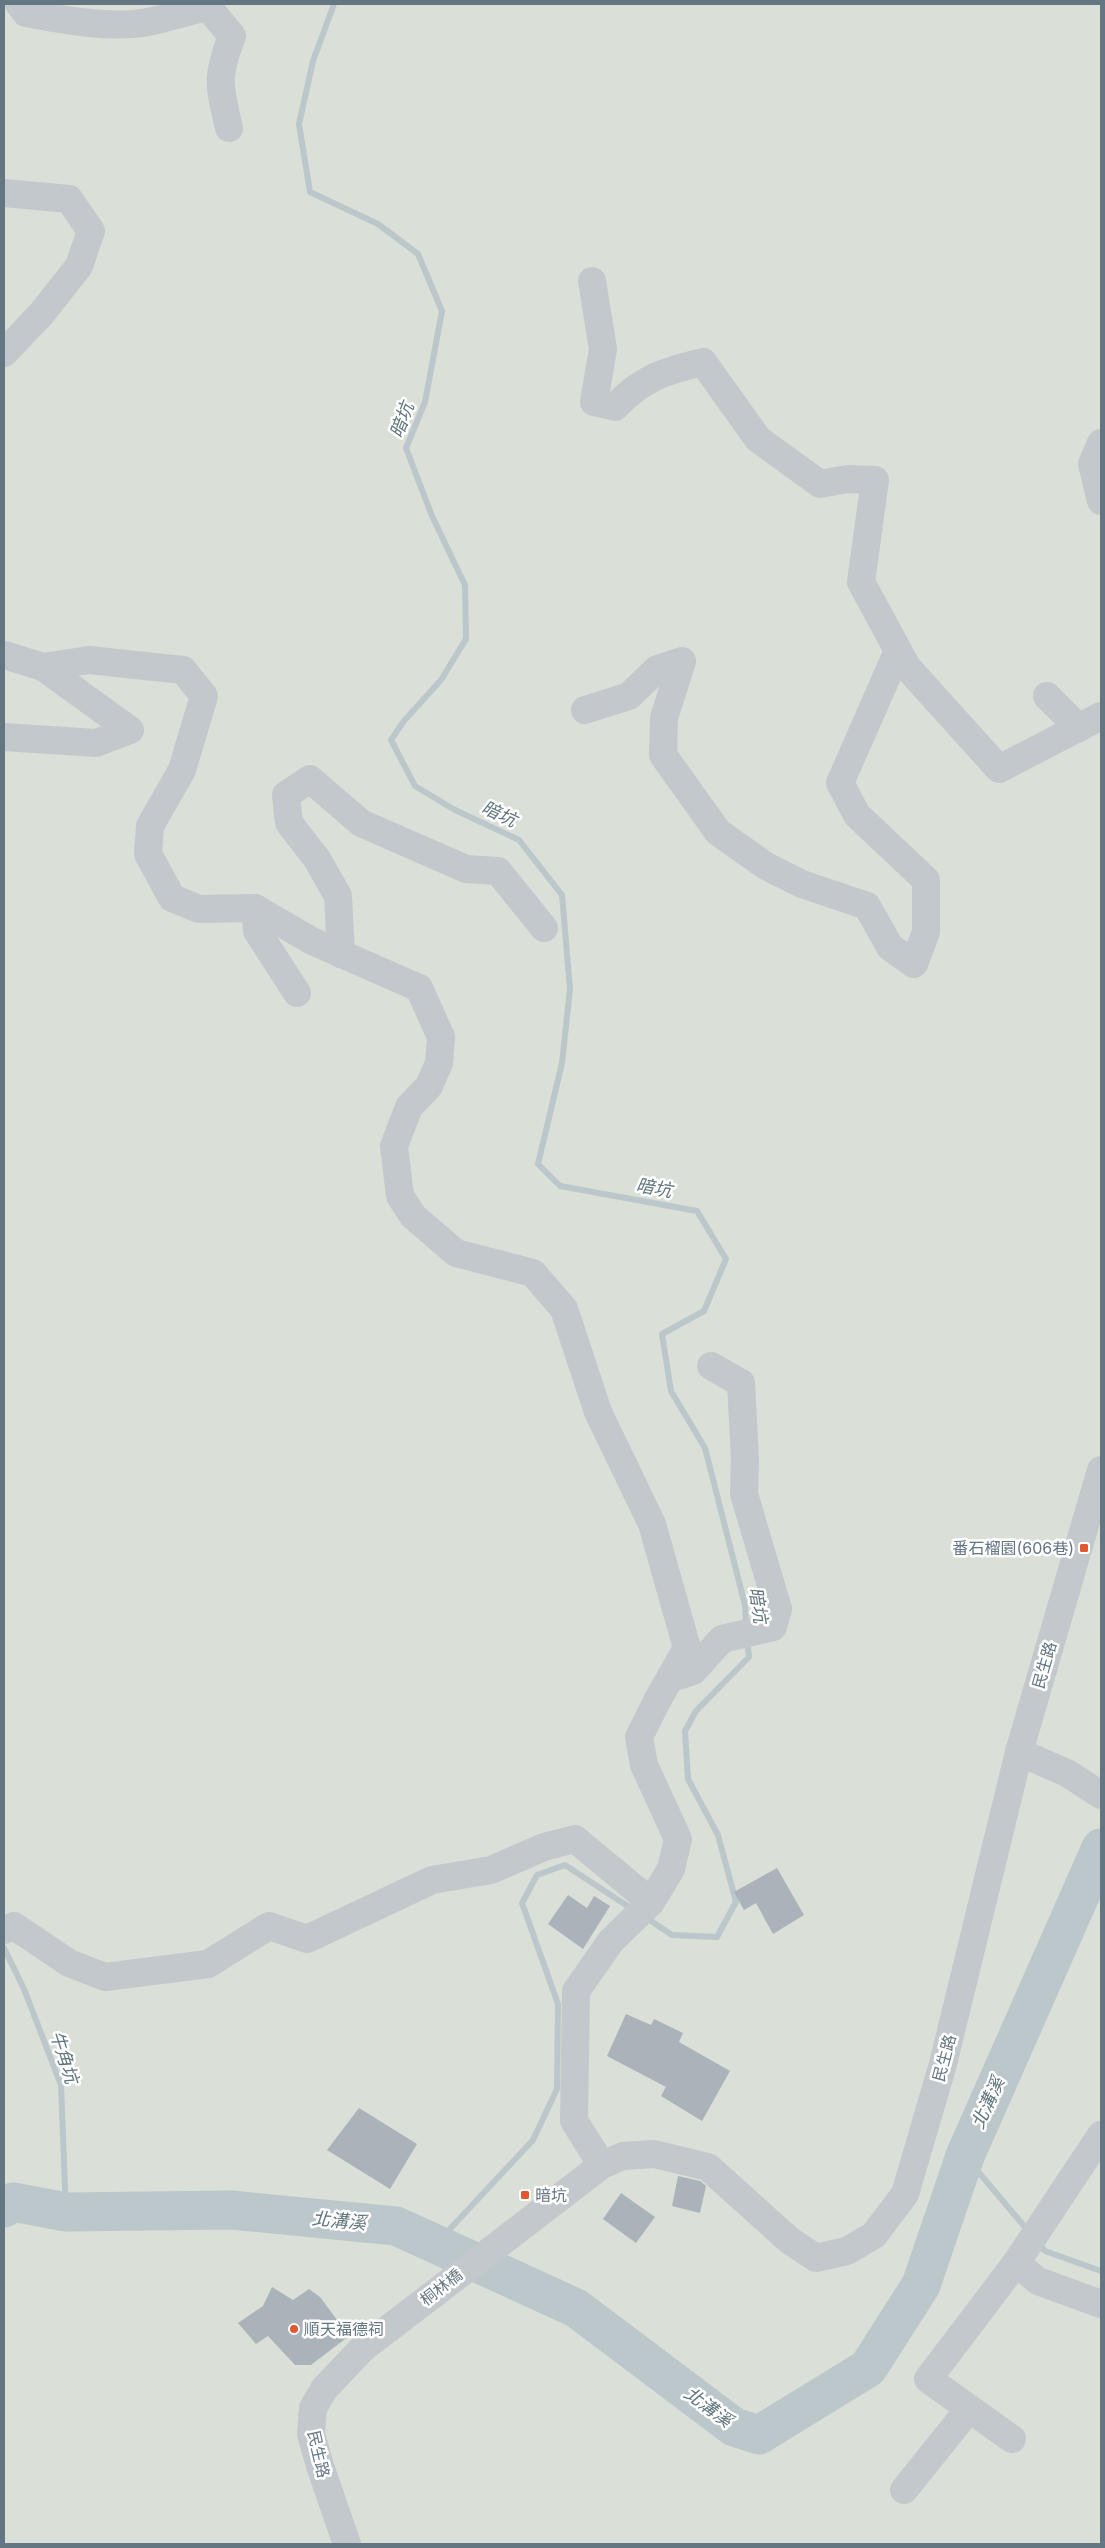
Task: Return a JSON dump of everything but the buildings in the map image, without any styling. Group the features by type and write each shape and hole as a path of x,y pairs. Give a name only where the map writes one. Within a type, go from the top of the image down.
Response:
{"street":[{"path":"19,4 26,13 66,20 109,23 147,22 208,7 232,36 222,62 219,86 229,128"},
{"path":"4,193 70,199 91,232 79,266 42,313 4,353"},
{"path":"592,281 603,349 594,402 615,407 632,388 666,370 703,362 758,439 820,484 847,479 875,480 861,582 907,667 1000,769 1090,722"},
{"path":"1101,443 1092,464 1101,501"},
{"path":"584,710 629,696 657,669 682,661 664,718 663,755 718,832 766,866 802,884 867,906 890,947 914,964 926,932 926,880 857,815 840,783 898,651"},
{"path":"4,655 43,666 130,730 96,742 4,737"},
{"path":"43,666 89,660 183,670 204,696 182,770 150,826 148,854 172,898 199,909 255,908 312,941 419,988 441,1037 439,1063 429,1086 409,1107 394,1146 400,1196 413,1216 456,1253 533,1273 564,1309 598,1412 652,1524 688,1648 657,1701 639,1737 644,1765 678,1840 671,1869 651,1902 611,1941 576,1991 574,2121 602,2164"},
{"path":"1047,696 1090,722"},
{"path":"341,954 338,896 317,859 289,824 286,795 310,779 362,823 466,868 498,871 544,928"},
{"path":"255,908 257,931 297,993"},
{"path":"672,1678 693,1671 722,1639 773,1627 778,1609 744,1494 745,1459 741,1383 711,1366"},
{"name":"民生路","path":"521,2225 602,2164 623,2156 654,2154 708,2167 789,2240 816,2258 847,2251 874,2235 905,2194 944,2064 1019,1752 1101,1470"},
{"path":"1019,1752 1066,1773 1101,1795"},
{"path":"7,1929 14,1926 69,1963 105,1977 208,1964 269,1926 307,1939 358,1916 397,1894 432,1880 491,1870 544,1847 575,1839 651,1902"},
{"path":"1012,2439 928,2380 1021,2256 1101,2135"},
{"name":"桐林橋","path":"362,2349 521,2225"},
{"path":"1021,2256 1038,2281 1101,2304"},
{"name":"民生路","path":"347,2544 311,2434 313,2408 324,2389 362,2349"},
{"path":"904,2490 970,2409"}],"shaded area":[{"path":"4,4 1101,4 1101,2544 4,2544"}],"waterway":[{"name":"暗坑","path":"334,4 313,61 299,124 310,192 378,224 418,254 442,311 425,402 406,448 432,516 465,585 466,639 441,680 404,721 391,740 415,786 455,810 519,840 562,895 570,989 562,1063 538,1164 560,1186 697,1211 726,1259 704,1311 662,1334 671,1391 705,1448 745,1605 746,1626"},
{"name":"暗坑","path":"645,1917 672,1935 717,1937 736,1902 718,1835 688,1779 685,1731 696,1711 749,1657 747,1639"},
{"name":"北溝溪","path":"4,2208 13,2202 66,2212 231,2210 396,2226 576,2308 734,2427 759,2435 868,2368 921,2285 965,2156 1101,1848"},
{"name":"暗坑","path":"436,2244 533,2140 557,2089 558,2004 522,1903 537,1875 565,1865 635,1911"},
{"name":"牛角坑","path":"4,1948 24,1989 61,2085 66,2212"},
{"path":"965,2156 1030,2233"},
{"path":"1038,2242 1045,2251 1101,2271"}],"place":[{"name":"番石榴園(606巷)","path":"1084,1548"},
{"name":"暗坑","path":"525,2195"},
{"name":"順天福德祠","path":"294,2329"}]}
